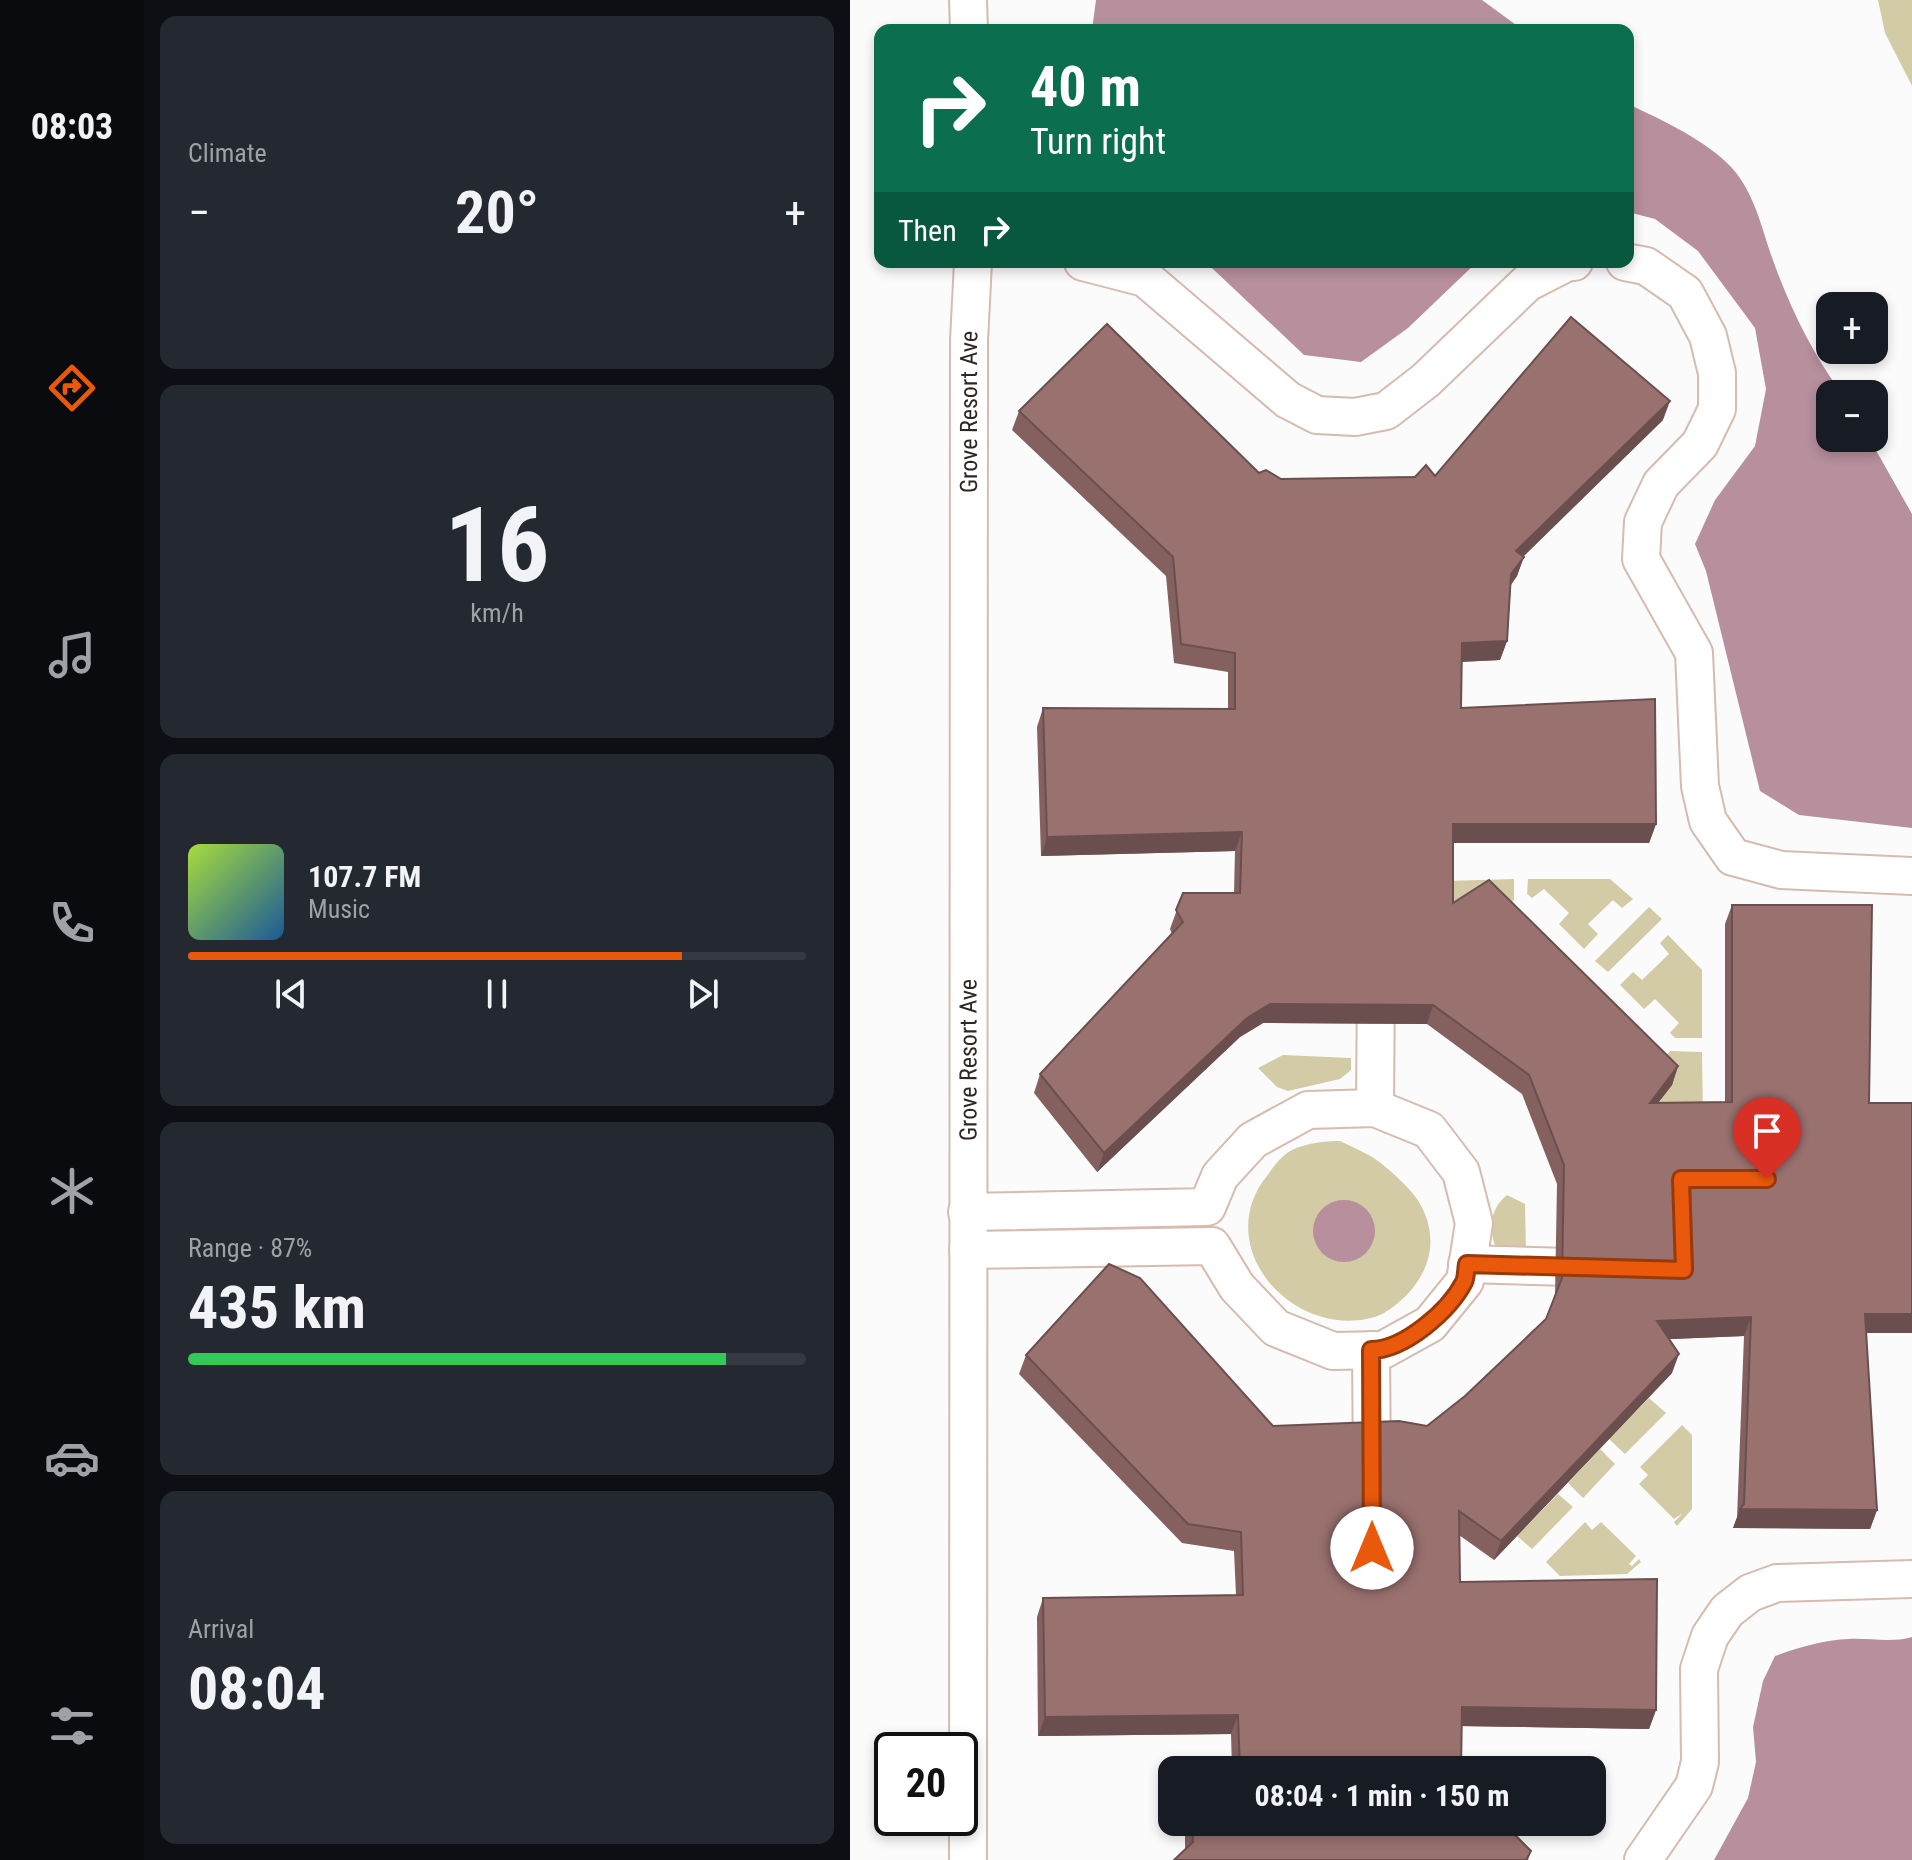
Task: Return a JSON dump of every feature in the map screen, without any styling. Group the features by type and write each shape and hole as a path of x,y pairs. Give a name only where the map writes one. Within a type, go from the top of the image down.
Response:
{"street":[{"path":"968,0 969,24"},
{"path":"1634,264 1646,266 1685,293 1708,336 1717,373 1717,409 1700,444 1661,484 1643,522 1641,559 1694,653 1700,786 1708,821 1733,857 1781,870 1912,876"},
{"name":"Grove Resort Ave","path":"968,1860 969,341 973,268"},
{"path":"1106,268 1145,278 1288,400 1317,415 1355,417 1386,411 1426,380 1527,283 1556,268"},
{"path":"1375,1108 1377,939"},
{"path":"967,1212 1207,1207 1220,1176 1253,1140 1308,1110 1375,1108 1429,1130 1461,1172 1474,1223 1465,1281 1430,1324 1383,1350 1333,1351 1276,1328 1237,1287 1212,1246 968,1250"},
{"path":"1467,1264 1640,1269"},
{"path":"1371,1350 1372,1501"},
{"path":"1643,1860 1694,1786 1700,1762 1699,1669 1710,1636 1727,1611 1750,1593 1777,1583 1912,1579"}],"shaded area":[{"path":"1096,0 1482,0 1515,24 1093,24"},
{"path":"1878,0 1912,0 1912,86 1885,33"},
{"path":"1634,107 1697,140 1721,158 1740,179 1753,201 1795,315 1816,353 1816,364 1823,364 1833,380 1816,380 1816,452 1877,452 1912,514 1912,828 1799,815 1760,791 1706,571 1695,544 1715,500 1755,446 1766,389 1755,328 1698,251 1655,219 1634,214"},
{"path":"1471,268 1408,328 1361,362 1304,355 1213,269"},
{"path":"1514,879 1514,900 1497,914 1446,922 1446,881"},
{"path":"1528,879 1610,879 1633,899 1622,908 1613,900 1588,924 1598,934 1584,949 1559,924 1569,913 1544,889 1532,898 1527,894"},
{"path":"1649,907 1662,919 1608,972 1595,961"},
{"path":"1668,935 1702,970 1702,1038 1675,1038 1670,1033 1679,1023 1655,999 1644,1009 1620,985 1633,972 1642,980 1669,954 1660,943"},
{"path":"1670,1051 1702,1052 1703,1121 1643,1122 1655,1069"},
{"path":"1283,1055 1351,1058 1351,1070 1340,1079 1288,1091 1277,1087 1258,1068"},
{"path":"1340,1141 1374,1158 1404,1184 1417,1199 1430,1232 1427,1263 1411,1291 1384,1313 1361,1320 1337,1320 1313,1314 1291,1302 1273,1286 1259,1267 1250,1245 1248,1222 1253,1199 1278,1162 1292,1150"},
{"path":"1507,1195 1525,1204 1526,1251 1496,1249 1492,1220 1497,1207"},
{"path":"1344,1200 1356,1202 1366,1209 1373,1219 1373,1243 1366,1253 1356,1260 1344,1262 1332,1260 1322,1253 1315,1243 1313,1231 1315,1219 1322,1209 1332,1202"},
{"path":"1649,1398 1666,1413 1625,1454 1609,1439"},
{"path":"1682,1425 1692,1435 1692,1509 1677,1526 1674,1522 1683,1513 1674,1519 1639,1484 1648,1475 1640,1467"},
{"path":"1600,1449 1615,1464 1583,1498 1568,1483"},
{"path":"1558,1494 1573,1507 1532,1549 1517,1536"},
{"path":"1585,1522 1592,1530 1601,1522 1636,1556 1629,1564 1632,1566 1639,1559 1641,1562 1627,1574 1560,1576 1546,1562"},
{"path":"1912,1637 1912,1860 1714,1860 1748,1798 1756,1762 1753,1727 1763,1681 1775,1656 1830,1641"}],"building":[{"path":"1571,317 1670,401 1516,551 1524,557 1511,574 1507,641 1462,643 1461,708 1655,699 1656,824 1453,824 1453,903 1489,880 1678,1066 1650,1103 1732,1102 1732,905 1872,905 1869,1103 1912,1103 1912,1314 1865,1314 1877,1510 1740,1509 1744,1504 1751,1317 1657,1321 1679,1354 1501,1541 1459,1511 1460,1582 1657,1579 1656,1710 1462,1707 1461,1756 1239,1756 1238,1715 1045,1717 1043,1598 1243,1595 1241,1532 1188,1524 1026,1355 1109,1264 1140,1278 1273,1426 1399,1421 1427,1426 1465,1396 1546,1319 1562,1278 1564,1165 1529,1075 1433,1005 1270,1004 1247,1018 1104,1153 1040,1074 1183,922 1176,910 1183,893 1240,893 1242,832 1047,837 1043,708 1235,709 1235,653 1181,644 1173,557 1019,411 1107,324 1259,473 1266,470 1281,479 1415,477 1426,465 1435,476"},
{"path":"1193,1836 1516,1836 1531,1851 1526,1860 1174,1860 1193,1842"}],"route":[{"path":"1372,1548 1371,1350 1383,1350 1430,1324 1465,1281 1467,1264 1684,1270 1681,1179 1767,1179"}]}
